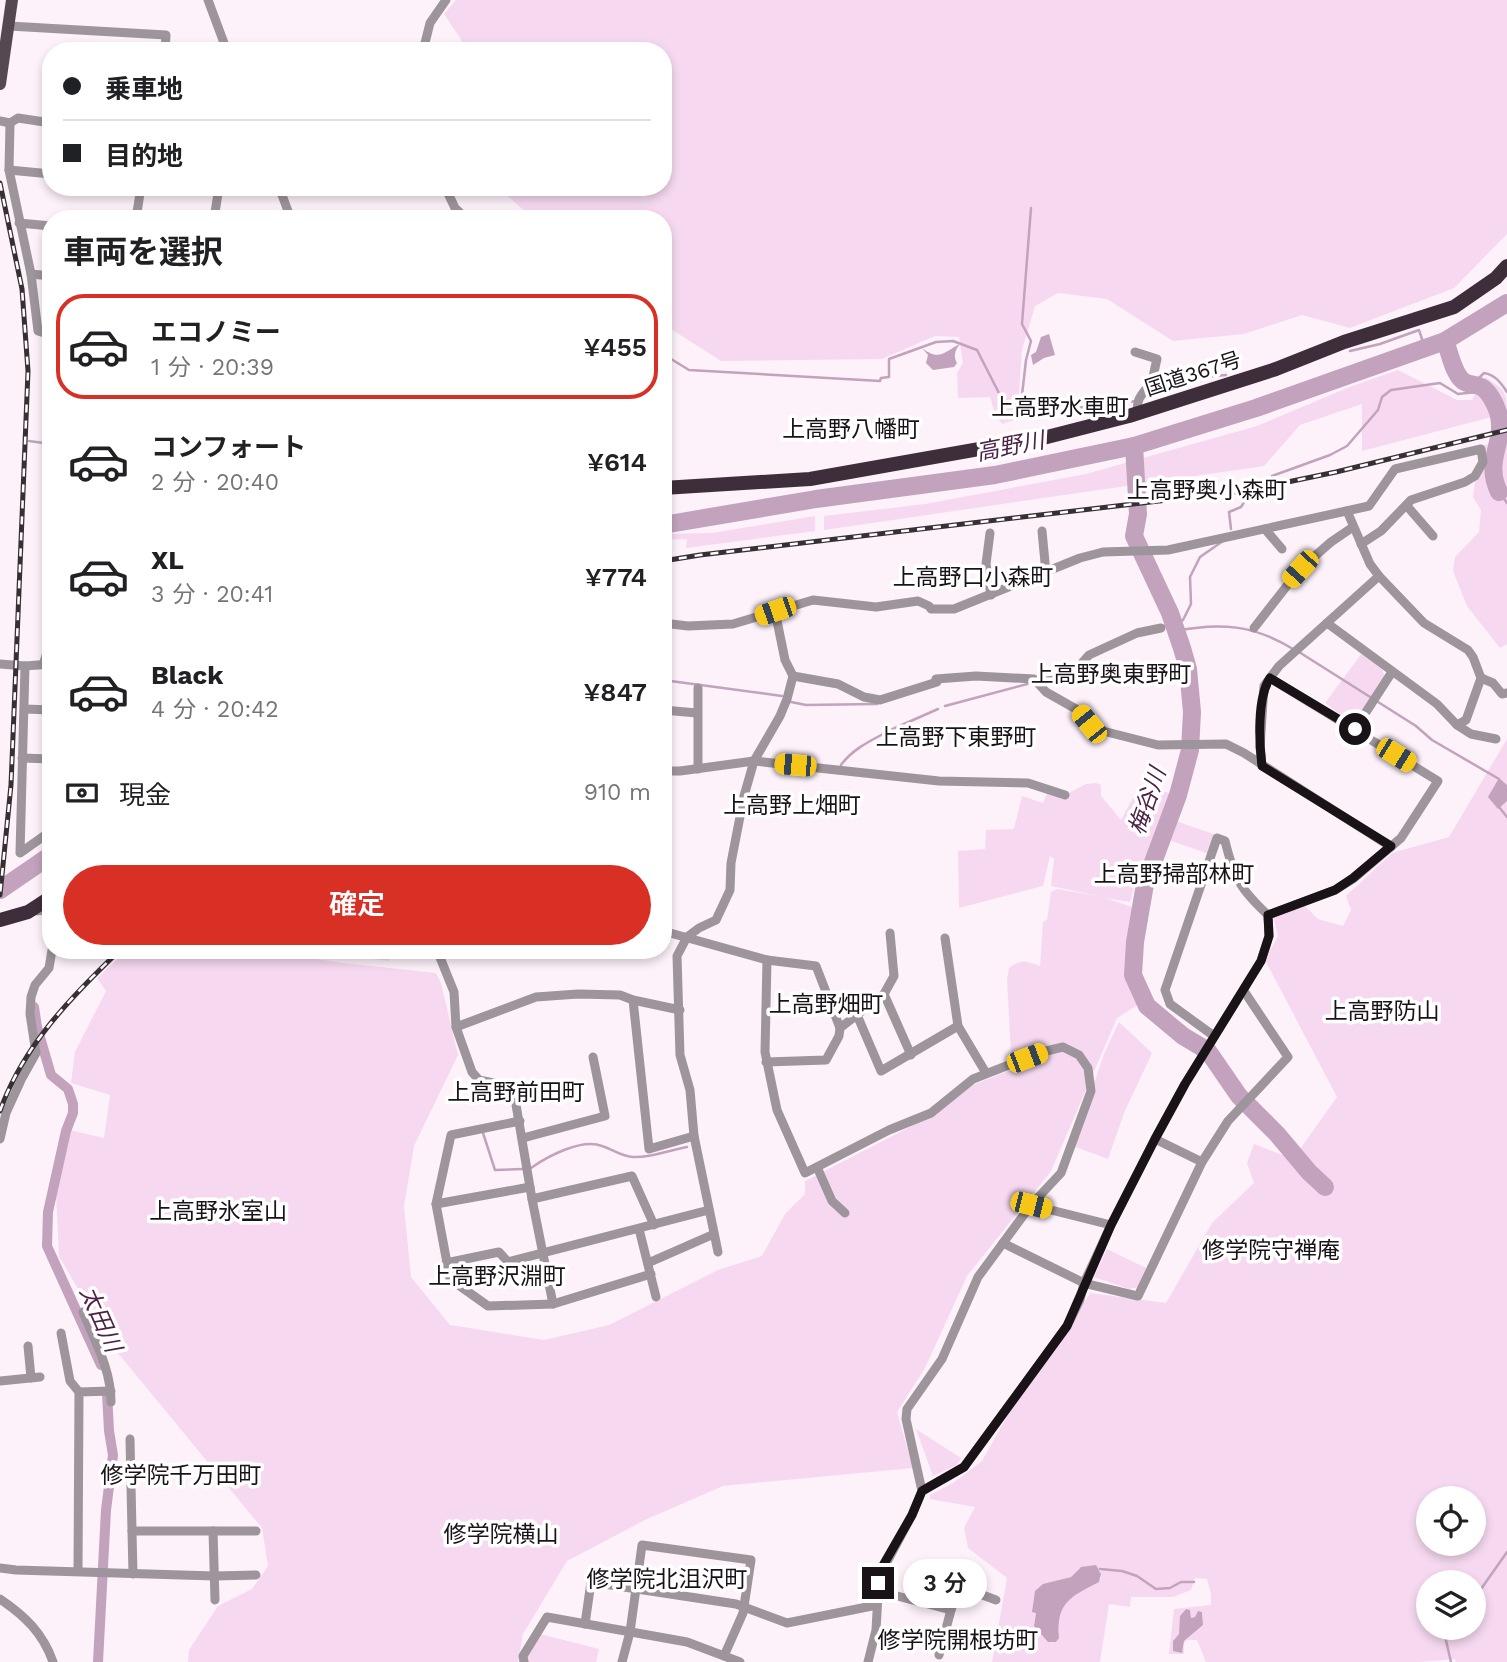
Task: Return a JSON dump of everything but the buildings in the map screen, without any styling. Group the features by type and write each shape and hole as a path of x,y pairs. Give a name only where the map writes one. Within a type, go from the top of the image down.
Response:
{"highway":[{"name":"国道367号","path":"672,487 810,478 1047,437 1138,413 1276,369 1344,342 1454,307 1496,278 1507,266"},
{"path":"0,920 28,912 42,903"}],"main road":[{"path":"0,84 12,0"}],"street":[{"path":"208,0 224,42"},
{"path":"425,42 430,23 446,0"},
{"path":"9,26 166,35 166,42"},
{"path":"42,122 18,118 5,122 9,170 31,274 38,331 42,332"},
{"path":"9,170 42,173"},
{"path":"19,223 42,225"},
{"path":"31,274 42,275"},
{"path":"1135,352 1157,359 1152,380 1141,394 1137,405 1138,413"},
{"path":"672,624 733,624 813,600 876,607 918,601 929,606 931,610 954,609 1080,558 1103,552 1168,551 1369,506 1395,469 1481,449 1483,462 1475,476 1465,482 1411,500 1381,531 1361,544"},
{"path":"1407,506 1433,536"},
{"path":"1347,510 1370,564 1378,576 1424,623 1468,650 1481,678 1493,684 1502,694 1507,693"},
{"path":"1254,628 1300,569 1353,527"},
{"path":"1265,529 1282,549"},
{"path":"1042,531 1046,573"},
{"path":"990,533 986,564 990,596"},
{"path":"1262,766 1260,747 1264,686 1279,666 1378,576"},
{"path":"718,1252 694,1136 690,1090 680,1055 677,957 687,937 716,920 730,890 744,796 754,761 787,699 793,676 785,660 775,611"},
{"path":"1327,623 1437,704 1457,725 1471,734 1496,739"},
{"path":"1038,682 1055,680 1076,670 1089,655 1138,632 1161,628"},
{"path":"0,664 42,665"},
{"path":"25,666 20,853 42,837"},
{"path":"1355,729 1392,672"},
{"path":"793,676 838,684 864,697 880,700 937,681 1008,677 1034,679 1046,692 1076,709 1089,724 1099,730 1158,745 1226,744 1391,846"},
{"path":"1268,915 1335,890 1353,878 1401,838 1438,781 1270,678"},
{"path":"1457,725 1466,720 1481,678"},
{"path":"698,688 698,769"},
{"path":"25,709 42,710"},
{"path":"672,711 697,713"},
{"path":"22,758 42,759"},
{"path":"672,770 754,761 939,780 1028,783 1065,795"},
{"path":"922,1491 964,1467 1067,1326 1111,1225 1155,1139 1261,961 1269,936 1268,915 1239,885 1232,872 1226,841 1217,838 1165,990 1170,1004 1214,1036"},
{"path":"28,912 42,911"},
{"path":"672,933 767,960 816,966 840,1027 839,1036 826,1060 766,1062"},
{"path":"840,1027 884,994 894,976 890,933"},
{"path":"945,939 958,1026 986,1073"},
{"path":"0,1139 6,1113 36,1053 30,1014 31,997 35,985 49,968 50,959"},
{"path":"441,959 454,992 456,1027 472,1072 479,1080 513,1087 553,1304"},
{"path":"767,960 766,1062 777,1110 805,1173 889,1130 931,1113 972,1079 1042,1052 1063,1047 1079,1055 1087,1068 1091,1091 1061,1173 1031,1205 978,1277 942,1359 907,1409 906,1419 922,1491 912,1515 881,1569 876,1630 868,1662"},
{"path":"1003,1243 1084,1283 1138,1296 1202,1162 1228,1121 1288,1056 1244,991"},
{"path":"884,994 911,1055"},
{"path":"456,1027 536,997 620,995 680,1010"},
{"path":"633,1000 649,1149 694,1136"},
{"path":"857,1015 881,1071 958,1026"},
{"path":"523,1138 605,1116 593,1057"},
{"path":"520,1121 451,1135 436,1204 450,1279 488,1306 553,1304 651,1274"},
{"path":"1155,1139 1202,1162"},
{"path":"817,1167 832,1201 845,1213"},
{"path":"532,1199 632,1176 654,1225"},
{"path":"436,1204 530,1187"},
{"path":"1031,1205 1111,1225"},
{"path":"446,1263 499,1252 508,1262 543,1255 709,1210"},
{"path":"639,1229 656,1297"},
{"path":"648,1263 714,1234"},
{"path":"83,1312 106,1367 111,1402"},
{"path":"61,1334 70,1381 79,1392 78,1571"},
{"path":"0,1381 36,1378 29,1346"},
{"path":"79,1392 111,1391"},
{"path":"130,1439 133,1574"},
{"path":"132,1531 256,1531"},
{"path":"213,1531 215,1600"},
{"path":"622,1662 630,1632 642,1545 751,1560 744,1607 724,1656"},
{"path":"0,1568 215,1577 256,1575"},
{"path":"939,1655 951,1610 966,1572"},
{"path":"585,1624 591,1583 744,1607 787,1623 877,1605"},
{"path":"961,1587 996,1600"},
{"path":"878,1591 951,1610"},
{"path":"0,1600 28,1620 48,1646 53,1662"},
{"path":"524,1662 523,1656 547,1617 687,1642 740,1662"}],"shaded area":[{"path":"456,0 1507,0 1507,234 1454,288 1350,328 1302,315 1244,334 1173,341 1107,299 1058,293 1035,306 1022,350 1017,419 1002,424 995,414 990,397 958,398 957,373 963,363 959,337 935,336 882,359 721,361 672,330 672,210 524,210 507,196 672,196 672,42 462,42 444,14"},
{"path":"1049,334 1055,355 1033,365 1031,355 1036,352 1041,337"},
{"path":"960,344 955,353 957,363 954,367 933,370 926,363 928,355 922,348 938,355"},
{"path":"1398,370 1457,400 1472,400 1485,377 1503,391 1507,413 1362,451 1362,404 1300,425 1264,466 824,530 824,516 925,504 1086,474 1257,426 1352,386"},
{"path":"1507,440 1507,644 1500,648 1467,606 1453,571 1455,557 1479,532 1481,510 1473,497 1480,446"},
{"path":"815,516 815,531 686,548 687,539 672,540 672,534 712,533"},
{"path":"1362,653 1382,669 1385,677 1364,709 1350,722 1325,703"},
{"path":"1507,739 1507,1662 1456,1662 1455,1659 1419,1662 1206,1662 1197,1640 1187,1640 1184,1643 1184,1654 1169,1654 1174,1609 1211,1605 1207,1579 1195,1578 1191,1590 1173,1597 1131,1597 1130,1607 1109,1604 1100,1662 992,1662 1007,1578 968,1548 964,1528 975,1507 930,1499 930,1495 953,1483 982,1461 1009,1413 1064,1338 1090,1293 1166,1303 1212,1223 1254,1183 1247,1163 1254,1144 1293,1159 1337,1097 1265,960 1278,936 1273,916 1305,906 1318,919 1343,926 1351,910 1346,896 1392,853 1449,837","holes":["1079,1568 1100,1569 1101,1579 1075,1595 1065,1605 1060,1617 1059,1638 1051,1643 1034,1626 1036,1612 1049,1583 1071,1577","1190,1610 1191,1618 1195,1617 1198,1611 1202,1612 1203,1625 1184,1641 1183,1651 1174,1639 1179,1635 1183,1612"]},
{"path":"1499,778 1507,785 1507,801 1498,809 1488,797"},
{"path":"1086,784 1101,785 1101,796 1121,820 1140,785 1173,794 1157,831 1148,863 1141,862 1130,902 1105,898 1135,908 1128,976 1139,1004 1117,1018 1051,1171 967,1276 925,1368 897,1412 913,1468 723,1486 647,1519 567,1561 523,1634 518,1662 188,1662 189,1650 218,1606 252,1589 268,1566 262,1528 108,1341 59,1256 56,1192 65,1129 104,1138 110,1095 71,1083 75,1052 106,991 97,978 118,959 316,959 436,973 441,983 458,1055 414,1146 404,1206 411,1277 450,1325 544,1340 609,1325 718,1270 762,1256 785,1214 805,1194 805,1181 933,1115 973,1085 1044,1057 1039,1044 1011,1054 1007,979 1009,968 1024,962 1040,966 1043,922 1047,920 1051,892 1057,889 1099,896 1051,886 1054,859 1050,856 1043,886 959,908 958,851 985,849 986,830 1014,829 1022,796 1043,803 1047,793 1061,797"},
{"path":"1176,821 1216,835 1209,854 1169,840"},
{"path":"1119,1022 1152,1053 1124,1113 1108,1159 1073,1146 1104,1054"},
{"path":"1107,1249 1146,1268 1138,1287 1129,1289 1094,1277"},
{"path":"916,1429 961,1458 957,1465 933,1476"},
{"path":"1096,1565 1101,1574 1099,1582 1067,1602 1060,1617 1059,1638 1056,1642 1048,1642 1034,1626 1036,1613 1032,1612 1035,1591 1043,1584 1071,1577 1081,1567"},
{"path":"1186,1609 1190,1610 1191,1618 1195,1617 1198,1611 1202,1612 1203,1625 1184,1641 1182,1653 1173,1651 1173,1641 1179,1634 1180,1616"},
{"path":"540,1634 599,1649 596,1662 528,1662 528,1656"}],"waterway":[{"path":"1021,404 1031,341 1022,324 1031,208"},
{"name":"高野川","path":"672,523 816,499 995,475 1134,446 1256,408 1445,341 1507,303"},
{"path":"1350,351 1419,330 1425,348"},
{"path":"672,360 689,370 880,381 881,378 889,377 889,359 936,342 953,341 977,350 1002,399 1066,409 1137,401"},
{"path":"1445,341 1460,377 1465,382 1485,390 1498,412 1500,433 1493,470 1499,492"},
{"path":"1231,529 1229,512 1241,507 1246,499 1270,492 1273,488 1272,476 1347,446 1378,410 1382,397 1391,390 1440,383 1458,394 1476,392 1479,378 1484,373 1495,378 1507,392"},
{"path":"1143,398 1159,381 1226,375"},
{"path":"29,441 42,443"},
{"name":"梅谷川","path":"1134,446 1138,514 1134,536 1170,613 1182,648 1188,669 1192,712 1190,750 1178,795 1145,884 1135,942 1133,975 1147,1006 1183,1036 1208,1051 1239,1096 1325,1187"},
{"path":"1499,492 1507,503"},
{"path":"1164,626 1183,620 1191,604 1190,577 1200,557 1223,541"},
{"path":"1176,631 1222,626 1250,630 1293,649"},
{"path":"1299,652 1416,726 1432,740 1499,779"},
{"path":"672,681 782,696"},
{"path":"945,706 1031,683"},
{"path":"791,702 806,705 877,704"},
{"path":"886,732 938,709"},
{"path":"841,765 855,751 883,734"},
{"path":"1499,807 1507,817"},
{"name":"高野川","path":"0,890 42,861"},
{"name":"太田川","path":"34,1007 51,1075 68,1089 73,1104 48,1212 47,1246 101,1365"},
{"path":"483,1133 495,1170 523,1169"},
{"path":"531,1168 546,1158 585,1144 602,1146 629,1157 653,1155 687,1147"},
{"name":"太田川","path":"98,1662 106,1510 113,1455 107,1393"},
{"path":"1486,1582 1507,1552"},
{"path":"1100,1569 1122,1571 1137,1576 1156,1589 1170,1588 1181,1582 1194,1582"},
{"path":"1446,1640 1451,1662"}],"railway":[{"path":"0,183 22,289 28,371 11,785 0,895"},
{"path":"672,560 1244,491 1336,472 1507,430"},
{"path":"0,1111 10,1087 35,1044 67,1004 111,959"}],"district":[{"name":"上高野水車町","path":"1060,407"},
{"name":"上高野八幡町","path":"851,429"},
{"name":"上高野奥小森町","path":"1207,490"},
{"name":"上高野口小森町","path":"973,577"},
{"name":"上高野奥東野町","path":"1111,674"},
{"name":"上高野下東野町","path":"956,737"},
{"name":"上高野上畑町","path":"792,805"},
{"name":"上高野掃部林町","path":"1174,874"},
{"name":"上高野畑町","path":"826,1004"},
{"name":"上高野防山","path":"1382,1011"},
{"name":"上高野前田町","path":"516,1092"},
{"name":"上高野氷室山","path":"218,1211"},
{"name":"修学院守禅庵","path":"1271,1250"},
{"name":"上高野沢淵町","path":"497,1276"},
{"name":"修学院千万田町","path":"181,1475"},
{"name":"修学院横山","path":"501,1534"},
{"name":"修学院北沮沢町","path":"667,1579"},
{"name":"修学院開根坊町","path":"958,1640"}],"route":[{"path":"878,1583 881,1569 912,1515 922,1491 964,1467 1067,1326 1111,1225 1155,1139 1185,1084 1261,961 1269,936 1268,915 1335,890 1391,846 1262,766 1260,747 1264,686 1270,678 1355,729"}]}
